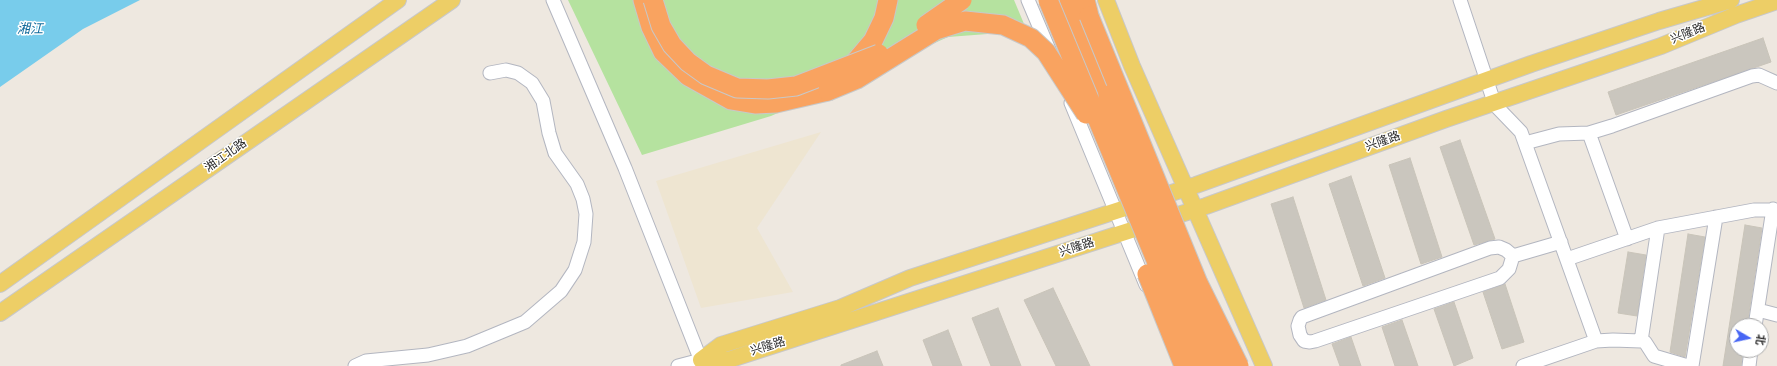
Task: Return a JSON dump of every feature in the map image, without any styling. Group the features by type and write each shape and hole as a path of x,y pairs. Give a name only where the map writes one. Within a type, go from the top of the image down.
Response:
{"highway":[{"path":"644,0 677,58 692,72 720,89 735,95 768,97 791,95 832,79 852,68 873,41 884,18 888,0"},
{"path":"644,0 651,27 663,52 688,76 731,100 754,104 776,103 828,91 857,79 936,30 965,21 1003,24 1031,38 1046,52 1116,164"},
{"path":"653,0 661,29 715,74 739,81 774,84 799,83 824,73 843,58 867,30 875,16 880,0"},
{"path":"653,0 661,26 672,45 688,62 706,75 737,88 768,89 796,86 874,57 944,15 962,0"},
{"path":"1048,0 1116,164 1168,270 1219,366"},
{"path":"1069,0 1108,95 1200,366"},
{"path":"1087,8 1108,95"},
{"path":"1087,8 1198,283 1238,366"},
{"path":"1077,101 1184,366"},
{"path":"1168,270 1192,366"},
{"path":"1168,270 1234,366"}],"main road":[{"path":"0,284 398,0"},
{"name":"湘江北路","path":"0,313 452,0"},
{"path":"1106,0 1132,66 1194,210 1264,366"},
{"name":"兴隆路","path":"702,363 721,345 840,308 910,278 1185,188 1487,80 1659,21 1731,0"},
{"name":"兴隆路","path":"702,363 728,360 1194,210 1661,46 1736,15 1777,1"}],"street":[{"path":"553,0 625,168 702,363 678,366"},
{"path":"1028,0 1126,232 1177,366"},
{"path":"1460,0 1495,104 1521,132 1596,341"},
{"path":"355,366 366,361 428,355 466,346 525,322 560,291 575,270 584,242 585,209 577,184 555,153 548,134 543,101 532,83 518,73 506,70 490,73"},
{"path":"1525,143 1559,134 1589,132 1752,76 1759,75 1777,84"},
{"path":"1589,132 1627,239"},
{"path":"1567,259 1658,228 1754,210 1775,210 1756,318"},
{"path":"1692,366 1716,217"},
{"path":"1641,341 1658,228"},
{"path":"1513,256 1561,242"},
{"path":"1490,248 1506,250 1513,256 1509,269 1500,278 1315,341 1304,341 1300,335 1298,326 1302,317 1490,248"},
{"path":"1758,310 1777,314"},
{"path":"1523,366 1596,341 1641,341 1645,342 1654,356 1688,366"}],"shaded area":[{"path":"821,132 757,228 793,292 701,308 656,181"}],"green space":[{"path":"568,0 1014,0 1027,31 948,37 771,116 642,155"}],"water":[{"name":"湘江","path":"0,0 140,0 83,29 0,87"}],"building":[{"path":"1763,38 1771,62 1616,115 1608,92"},
{"path":"1460,140 1495,239 1474,245 1440,147"},
{"path":"1410,158 1442,257 1421,264 1389,165"},
{"path":"1351,176 1385,278 1363,286 1329,184"},
{"path":"1293,197 1326,300 1304,308 1271,204"},
{"path":"1745,225 1762,228 1748,318 1730,318"},
{"path":"1688,234 1705,237 1685,357 1670,352"},
{"path":"1628,252 1646,255 1637,316 1618,313"},
{"path":"1505,284 1524,342 1502,349 1483,292"},
{"path":"1053,288 1090,366 1056,366 1024,300"},
{"path":"1454,302 1473,358 1454,366 1434,309"},
{"path":"998,308 1021,366 991,366 972,318"},
{"path":"1402,320 1418,366 1395,366 1382,327"},
{"path":"1729,328 1729,358 1742,358 1741,366 1723,366"},
{"path":"948,330 962,366 933,366 923,340"},
{"path":"1351,337 1361,366 1340,366 1332,344"},
{"path":"877,351 883,366 841,366 841,365"}]}
